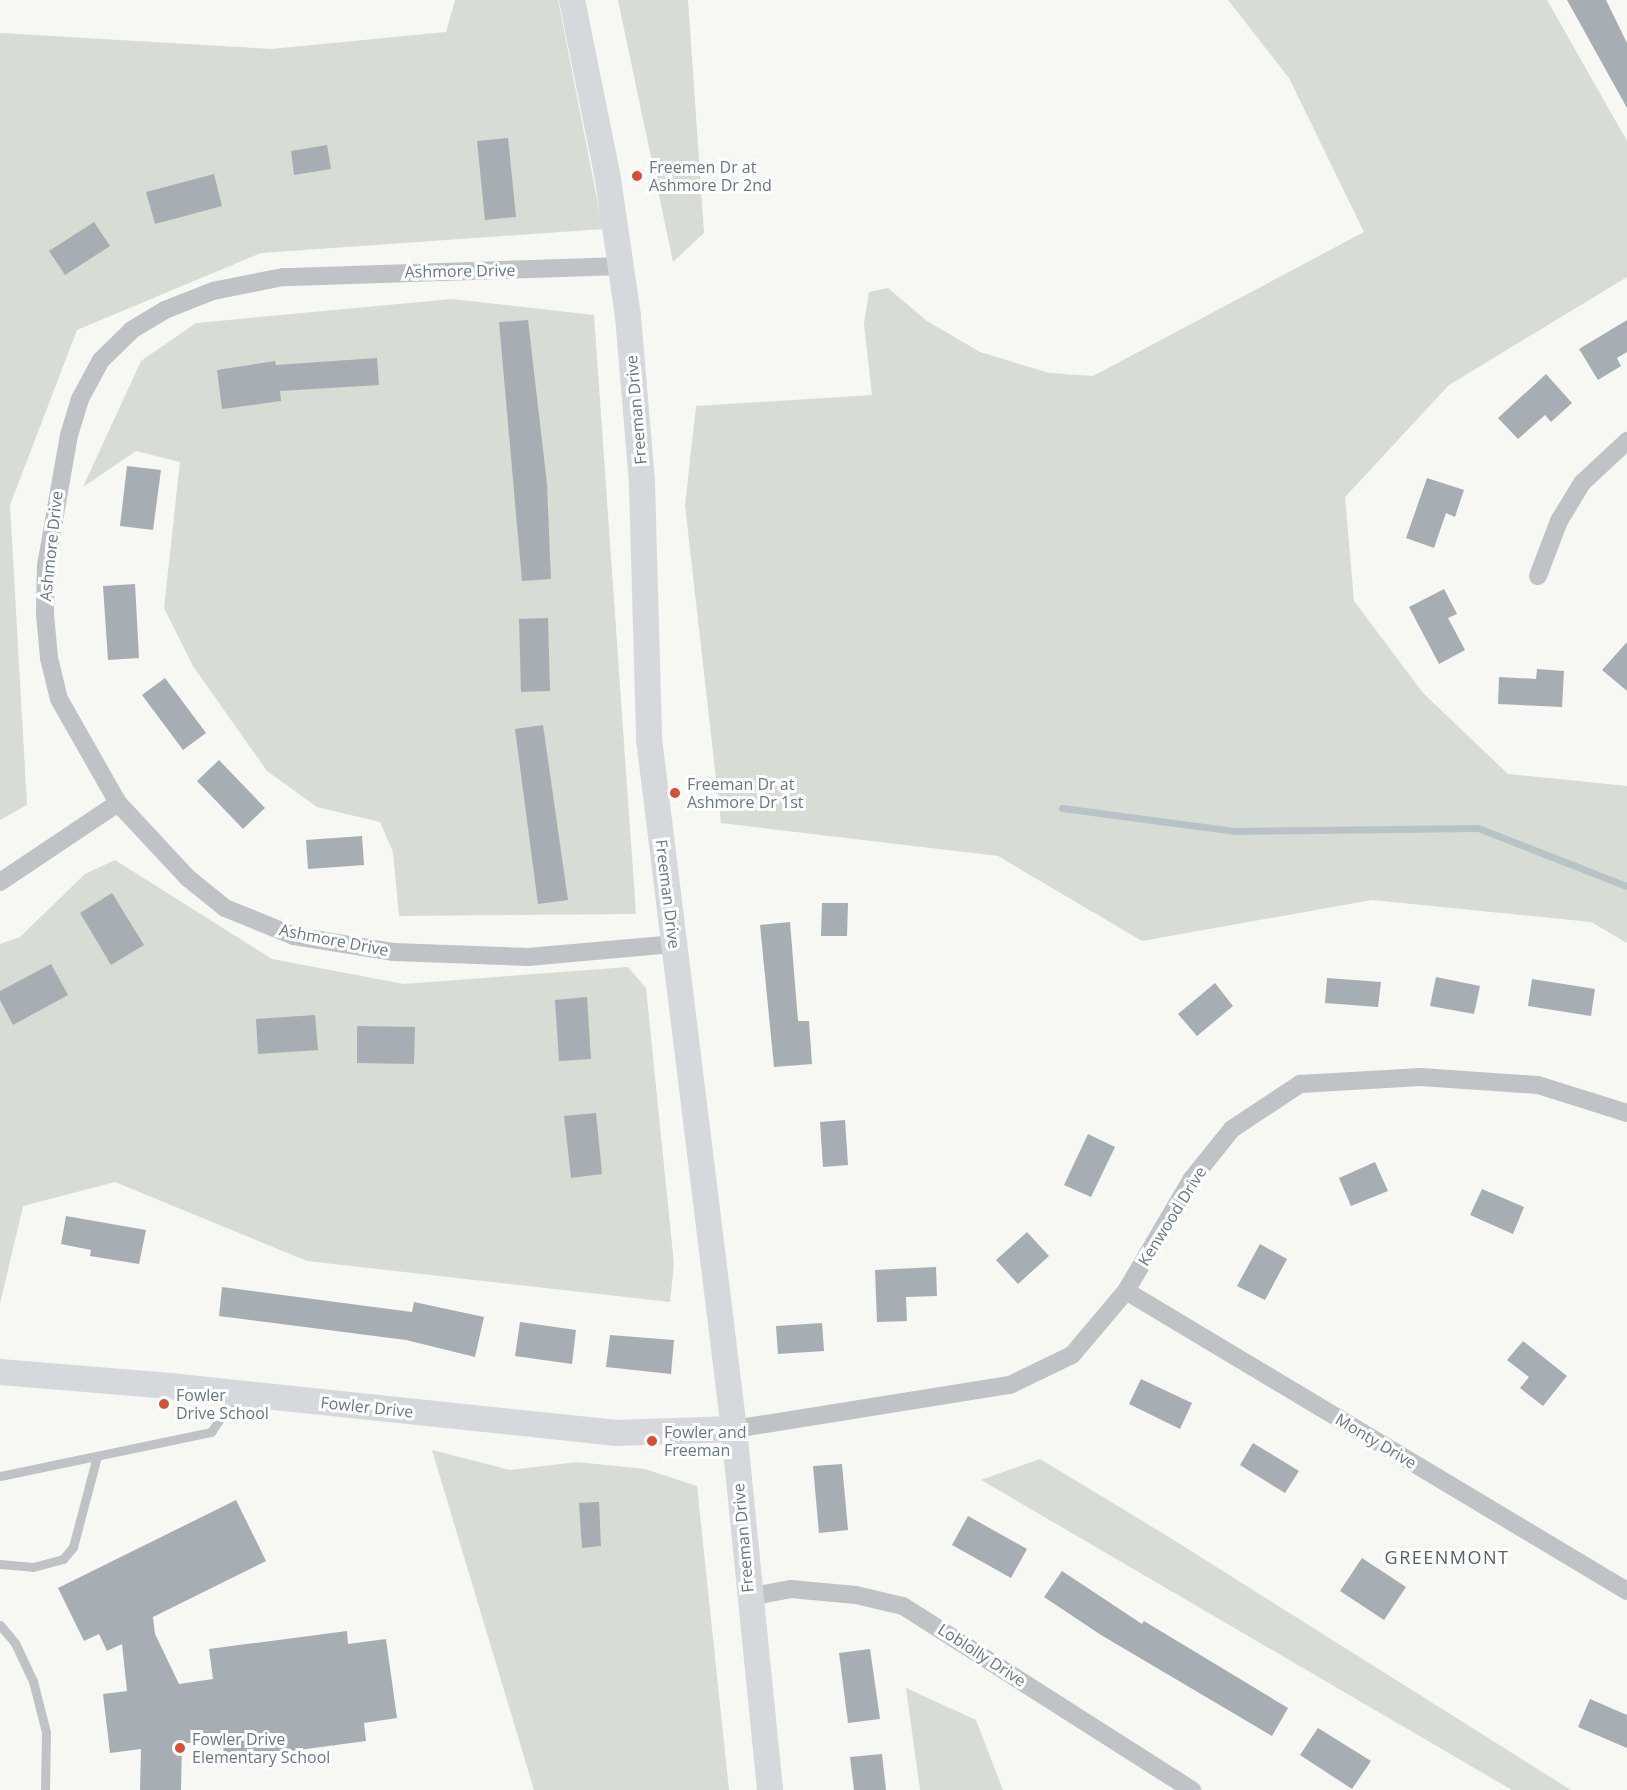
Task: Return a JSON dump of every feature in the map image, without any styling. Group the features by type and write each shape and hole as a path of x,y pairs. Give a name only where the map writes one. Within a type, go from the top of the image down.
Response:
{"street":[{"name":"Freeman Drive","path":"572,0 622,266 639,427 649,739 734,1429 770,1790"},
{"name":"Ashmore Drive","path":"622,266 283,277 213,291 165,309 132,330 101,360 80,399 59,474 46,564 45,614 59,699 118,803 188,878 225,908 294,936 393,952 462,957 528,957 675,944"},
{"path":"1538,576 1559,521 1582,483 1627,441"},
{"path":"0,882 118,803"},
{"name":"Kenwood Drive","path":"734,1429 1010,1385 1072,1355 1126,1291 1191,1180 1232,1129 1300,1084 1421,1077 1538,1085 1627,1113"},
{"name":"Monty Drive","path":"1126,1291 1627,1591"},
{"name":"Fowler Drive","path":"0,1372 237,1393 615,1433 734,1429"},
{"name":"Loblolly Drive","path":"749,1597 791,1589 856,1595 903,1606 1192,1790"}],"lane":[{"path":"0,1476 211,1432 237,1393"},
{"path":"0,1564 33,1567 63,1559 73,1547 97,1456"},
{"path":"0,1625 15,1643 33,1681 46,1732 45,1790"}],"shaded area":[{"path":"455,0 558,0 603,229 261,253 77,330 10,505 27,805 0,820 0,33 271,49 446,32"},
{"path":"618,0 688,0 704,233 673,262"},
{"path":"1228,0 1547,0 1627,141 1627,277 1449,385 1345,497 1354,601 1423,693 1508,774 1627,786 1627,943 1591,922 1372,900 1142,941 998,856 721,823 685,505 696,406 872,395 864,324 869,292 888,288 927,321 980,352 1049,373 1093,376 1364,232 1289,78"},
{"path":"452,299 594,315 636,914 399,916 393,852 380,822 317,807 267,771 193,666 164,608 180,462 136,451 83,487 141,361 196,323"},
{"path":"115,860 272,959 404,984 628,967 646,988 674,1264 670,1302 307,1261 115,1182 23,1206 0,1304 0,944 20,937 85,874"},
{"path":"432,1450 510,1470 577,1462 645,1469 697,1486 729,1790 534,1790"},
{"path":"1040,1459 1164,1534 1571,1790 1512,1790 981,1480"},
{"path":"906,1688 976,1720 1003,1790 920,1790"}],"building":[{"path":"1567,0 1606,0 1627,43 1627,108"},
{"path":"508,138 516,217 485,220 477,141"},
{"path":"327,145 331,169 294,175 291,151"},
{"path":"214,174 222,206 155,224 146,192"},
{"path":"94,222 110,246 65,275 49,251"},
{"path":"528,320 547,484 551,579 522,581 499,322"},
{"path":"1627,320 1627,352 1617,358 1621,366 1598,380 1579,349"},
{"path":"377,358 379,385 280,391 281,401 222,409 217,370 275,361 276,365"},
{"path":"1546,374 1572,403 1551,422 1545,415 1518,439 1498,418"},
{"path":"127,466 161,470 153,530 120,526"},
{"path":"1427,478 1464,490 1455,517 1446,513 1434,548 1406,538"},
{"path":"135,584 139,658 108,660 103,586"},
{"path":"1444,589 1457,614 1448,618 1465,650 1439,664 1409,607"},
{"path":"548,618 550,691 521,692 519,619"},
{"path":"1627,642 1627,691 1602,670"},
{"path":"1537,669 1564,671 1562,707 1498,704 1499,677 1536,679"},
{"path":"165,678 206,733 183,750 142,695"},
{"path":"543,725 568,900 538,904 515,729"},
{"path":"219,760 265,808 243,829 197,781"},
{"path":"362,836 364,865 308,869 306,840"},
{"path":"112,893 144,945 111,965 80,913"},
{"path":"822,903 848,903 847,936 821,936"},
{"path":"790,922 798,1021 809,1021 812,1064 774,1067 760,925"},
{"path":"51,964 68,995 13,1025 0,1000 0,991"},
{"path":"1436,977 1480,986 1474,1014 1430,1006"},
{"path":"1327,978 1381,982 1378,1007 1325,1003"},
{"path":"1532,979 1595,989 1591,1016 1528,1006"},
{"path":"1215,983 1233,1006 1197,1036 1178,1014"},
{"path":"587,997 591,1059 559,1061 555,1000"},
{"path":"315,1015 318,1050 258,1054 256,1019"},
{"path":"357,1026 415,1027 414,1064 357,1063"},
{"path":"596,1113 602,1174 571,1178 564,1116"},
{"path":"845,1120 848,1165 823,1167 820,1122"},
{"path":"1088,1134 1115,1147 1091,1197 1064,1185"},
{"path":"1375,1162 1388,1191 1351,1206 1339,1178"},
{"path":"1482,1189 1524,1207 1513,1234 1470,1215"},
{"path":"66,1216 146,1230 139,1264 90,1256 91,1250 61,1244"},
{"path":"1027,1232 1049,1256 1018,1284 996,1260"},
{"path":"1260,1244 1287,1259 1265,1300 1237,1286"},
{"path":"936,1267 937,1296 906,1297 907,1321 877,1322 875,1270"},
{"path":"222,1287 412,1312 414,1302 484,1317 475,1357 406,1340 219,1316"},
{"path":"520,1322 576,1330 572,1364 515,1356"},
{"path":"822,1323 824,1351 778,1354 776,1326"},
{"path":"610,1335 674,1340 671,1374 606,1367"},
{"path":"1523,1341 1567,1376 1543,1406 1520,1388 1529,1377 1507,1360"},
{"path":"1141,1379 1192,1403 1180,1429 1129,1404"},
{"path":"1253,1443 1299,1471 1285,1493 1240,1465"},
{"path":"842,1464 848,1530 819,1533 813,1466"},
{"path":"236,1500 266,1561 153,1617 155,1634 179,1684 213,1679 209,1649 347,1631 348,1644 386,1639 397,1718 364,1723 366,1741 225,1760 222,1739 182,1744 181,1790 140,1790 141,1749 110,1753 103,1694 127,1691 122,1644 107,1651 99,1634 84,1641 58,1588"},
{"path":"599,1502 601,1546 582,1548 579,1503"},
{"path":"968,1516 1027,1549 1011,1578 952,1545"},
{"path":"1362,1558 1406,1587 1384,1620 1340,1591"},
{"path":"1062,1571 1142,1624 1144,1621 1288,1708 1272,1736 1101,1635 1044,1597"},
{"path":"870,1649 880,1719 848,1723 839,1653"},
{"path":"1590,1699 1627,1715 1627,1748 1578,1727"},
{"path":"1318,1728 1371,1761 1352,1789 1300,1755"},
{"path":"882,1754 886,1790 854,1790 850,1757"}],"waterway":[{"path":"1062,808 1235,831 1478,828 1627,886"}],"place":[{"name":"Freemen Dr at Ashmore Dr 2nd","path":"637,176"},
{"name":"Freeman Dr at Ashmore Dr 1st","path":"675,793"},
{"name":"Fowler Drive School","path":"164,1404"},
{"name":"Fowler and Freeman","path":"652,1441"},
{"name":"Fowler Drive Elementary School","path":"180,1748"}],"district":[{"name":"GREENMONT","path":"1447,1557"}]}
